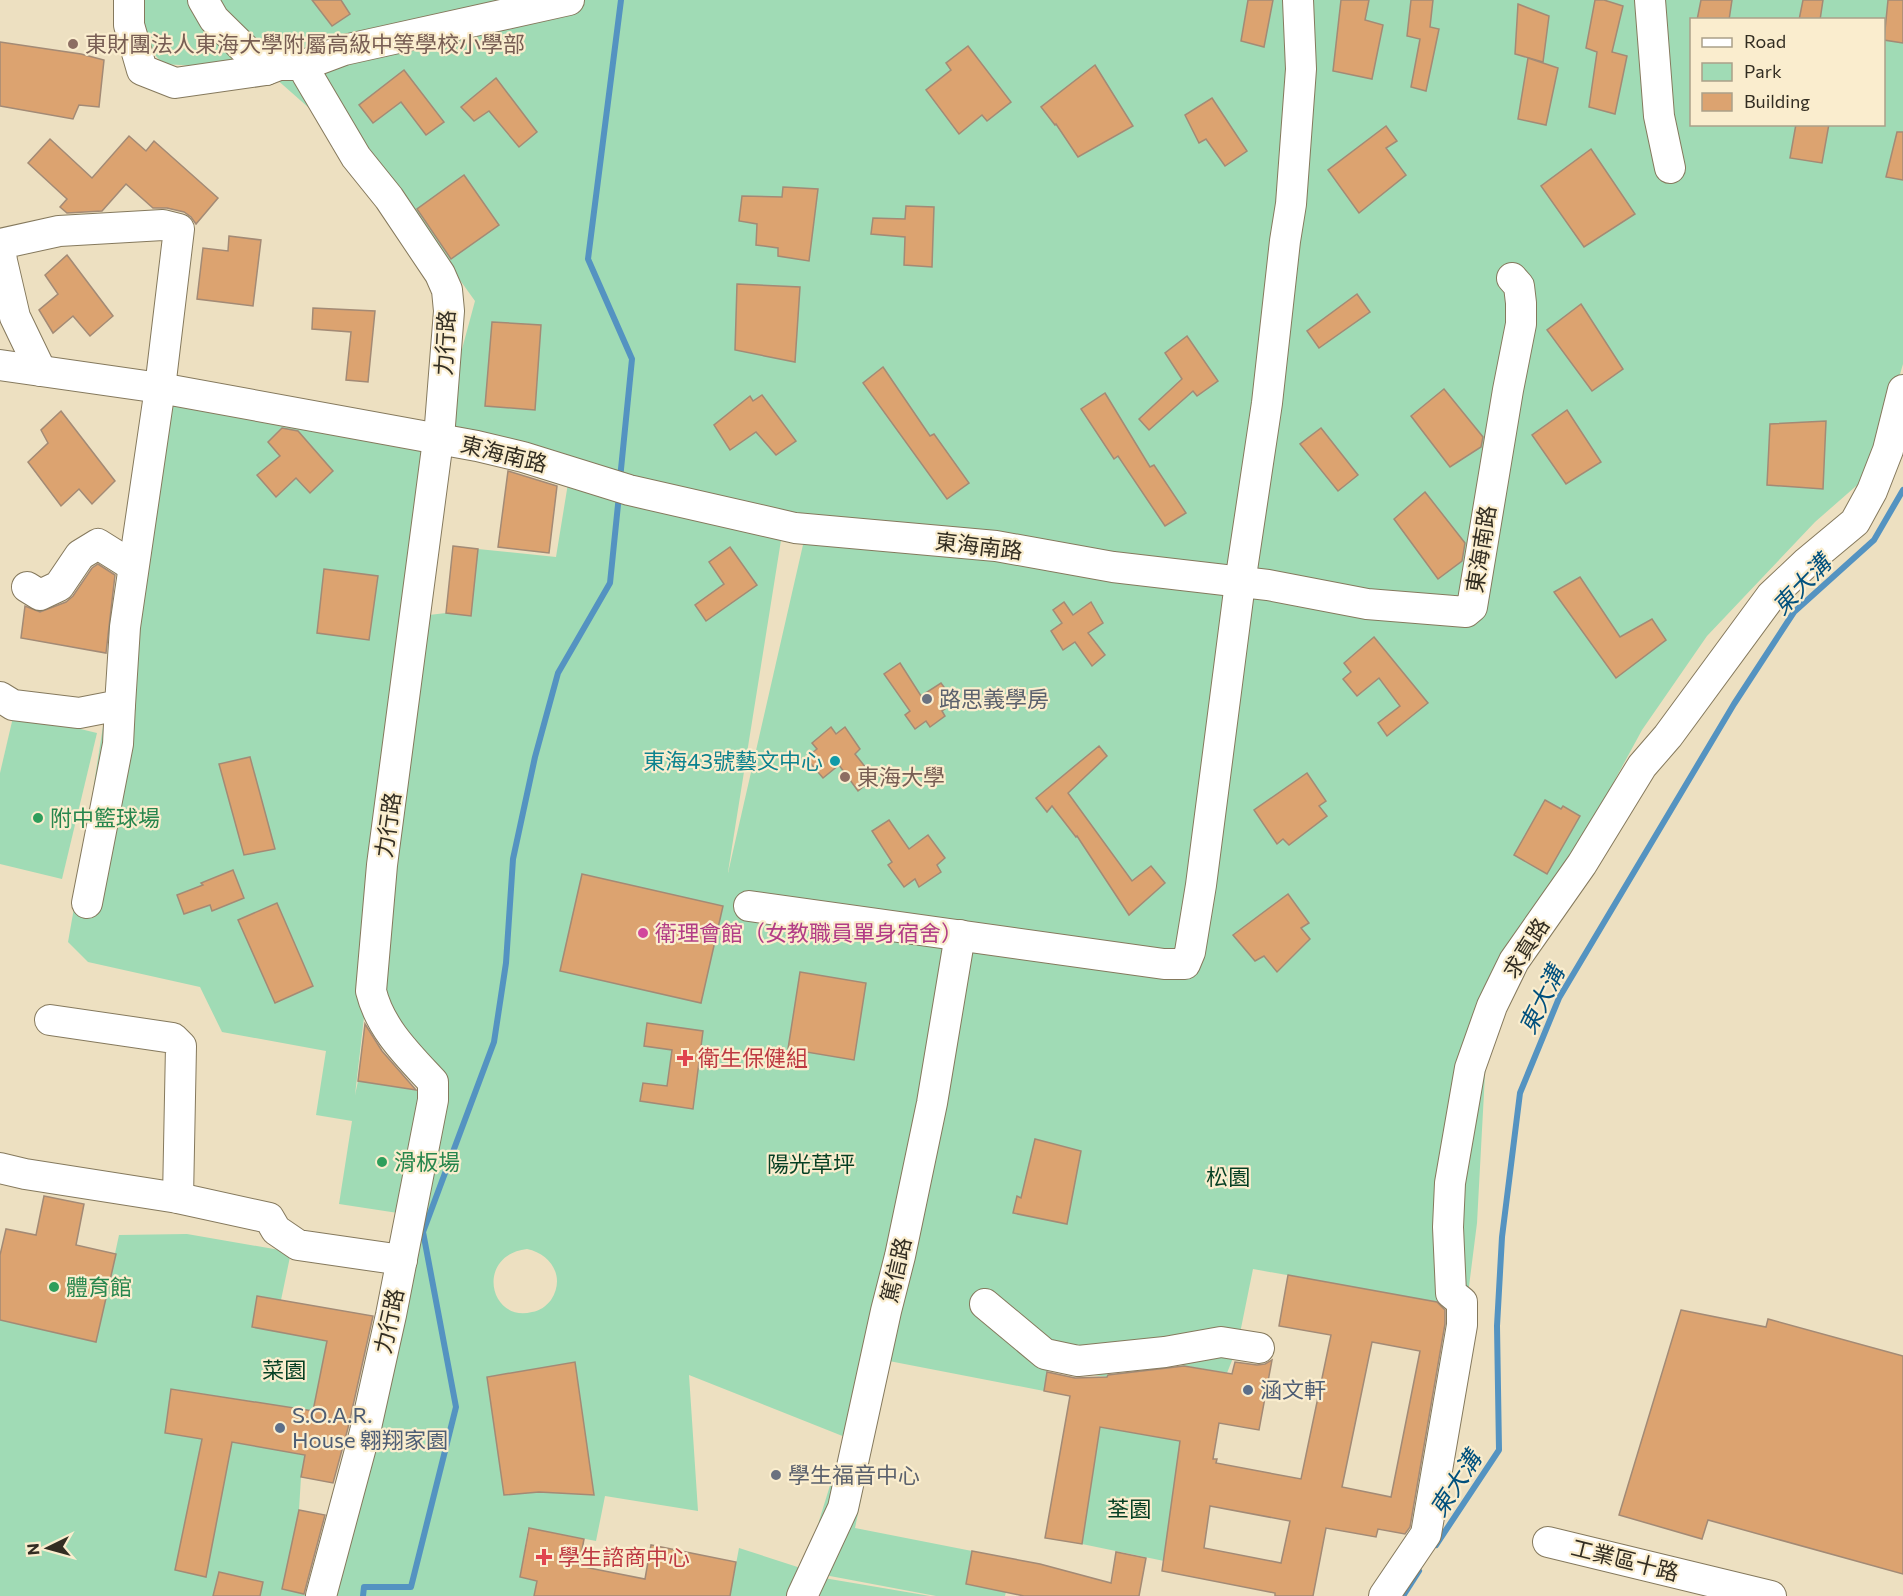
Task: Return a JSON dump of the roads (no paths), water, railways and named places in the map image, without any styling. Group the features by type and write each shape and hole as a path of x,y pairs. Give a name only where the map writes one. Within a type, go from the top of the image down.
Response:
{"street":[{"path":"129,0 129,25 142,70 175,83 266,70 279,65 304,65 344,50 569,0"},
{"path":"203,0 214,19 266,70"},
{"path":"749,906 1164,964 1185,964 1190,952 1201,885 1240,583 1267,403 1291,204 1302,69 1298,0"},
{"path":"1650,0 1659,116 1670,168"},
{"name":"力行路","path":"304,65 307,74 356,157 389,198 440,274 447,290 449,311 438,438 382,865 371,991 375,1008 395,1041 433,1082 434,1100 365,1432 321,1596"},
{"path":"41,371 15,317 0,244 59,231 163,225 179,229 160,388 125,627 118,744 87,903"},
{"name":"東海南路","path":"0,365 160,388 438,438 523,457 629,490 795,528 996,546 1113,567 1268,585 1366,604 1466,612 1472,607 1502,421 1521,324 1519,286 1512,278"},
{"name":"求真路","path":"1384,1596 1425,1534 1462,1325 1462,1302 1451,1293 1448,1227 1450,1183 1470,1068 1492,1006 1514,961 1582,864 1642,766 1668,736 1771,596 1855,522 1872,491 1888,450 1903,390"},
{"path":"27,587 40,595 59,586 80,555 99,544 133,567"},
{"path":"0,697 13,705 79,713 120,705"},
{"name":"篤信路","path":"802,1596 843,1508 932,1103 960,935"},
{"path":"50,1020 173,1038 181,1046 178,1198"},
{"path":"0,1168 178,1198 269,1218 276,1230 298,1245 402,1260"},
{"path":"985,1304 1045,1354 1078,1361 1165,1352 1221,1342 1259,1348"},
{"name":"工業區十路","path":"1548,1542 1772,1596"}],"waterway":[{"path":"620,479 632,359 588,259 621,0"},
{"name":"東大溝","path":"1436,1545 1499,1450 1497,1326 1502,1237 1520,1093 1559,998 1734,704 1794,612 1874,540 1903,490"},
{"path":"363,1596 364,1587 411,1587 456,1407 423,1232 494,1042 506,963 513,859 535,757 558,673 610,583 619,495"},
{"name":"東大溝","path":"1403,1596 1419,1571"}],"place":[{"name":"東財團法人東海大學附屬高級中等學校小學部","path":"73,44"},
{"name":"路思義學房","path":"927,699"},
{"name":"東海43號藝文中心","path":"835,761"},
{"name":"東海大學","path":"845,777"},
{"name":"附中籃球場","path":"38,818"},
{"name":"衛理會館（女教職員單身宿舍）","path":"643,933"},
{"name":"衛生保健組","path":"685,1058"},
{"name":"滑板場","path":"382,1162"},
{"name":"體育館","path":"54,1287"},
{"name":"涵文軒","path":"1248,1390"},
{"name":"S.O.A.R. House 翱翔家園","path":"280,1428"},
{"name":"學生福音中心","path":"776,1475"},
{"name":"學生諮商中心","path":"544,1557"}],"park label":[{"name":"陽光草坪","path":"811,1164"},
{"name":"松園","path":"1228,1177"},
{"name":"菜園","path":"284,1370"},
{"name":"荃園","path":"1129,1509"}]}
